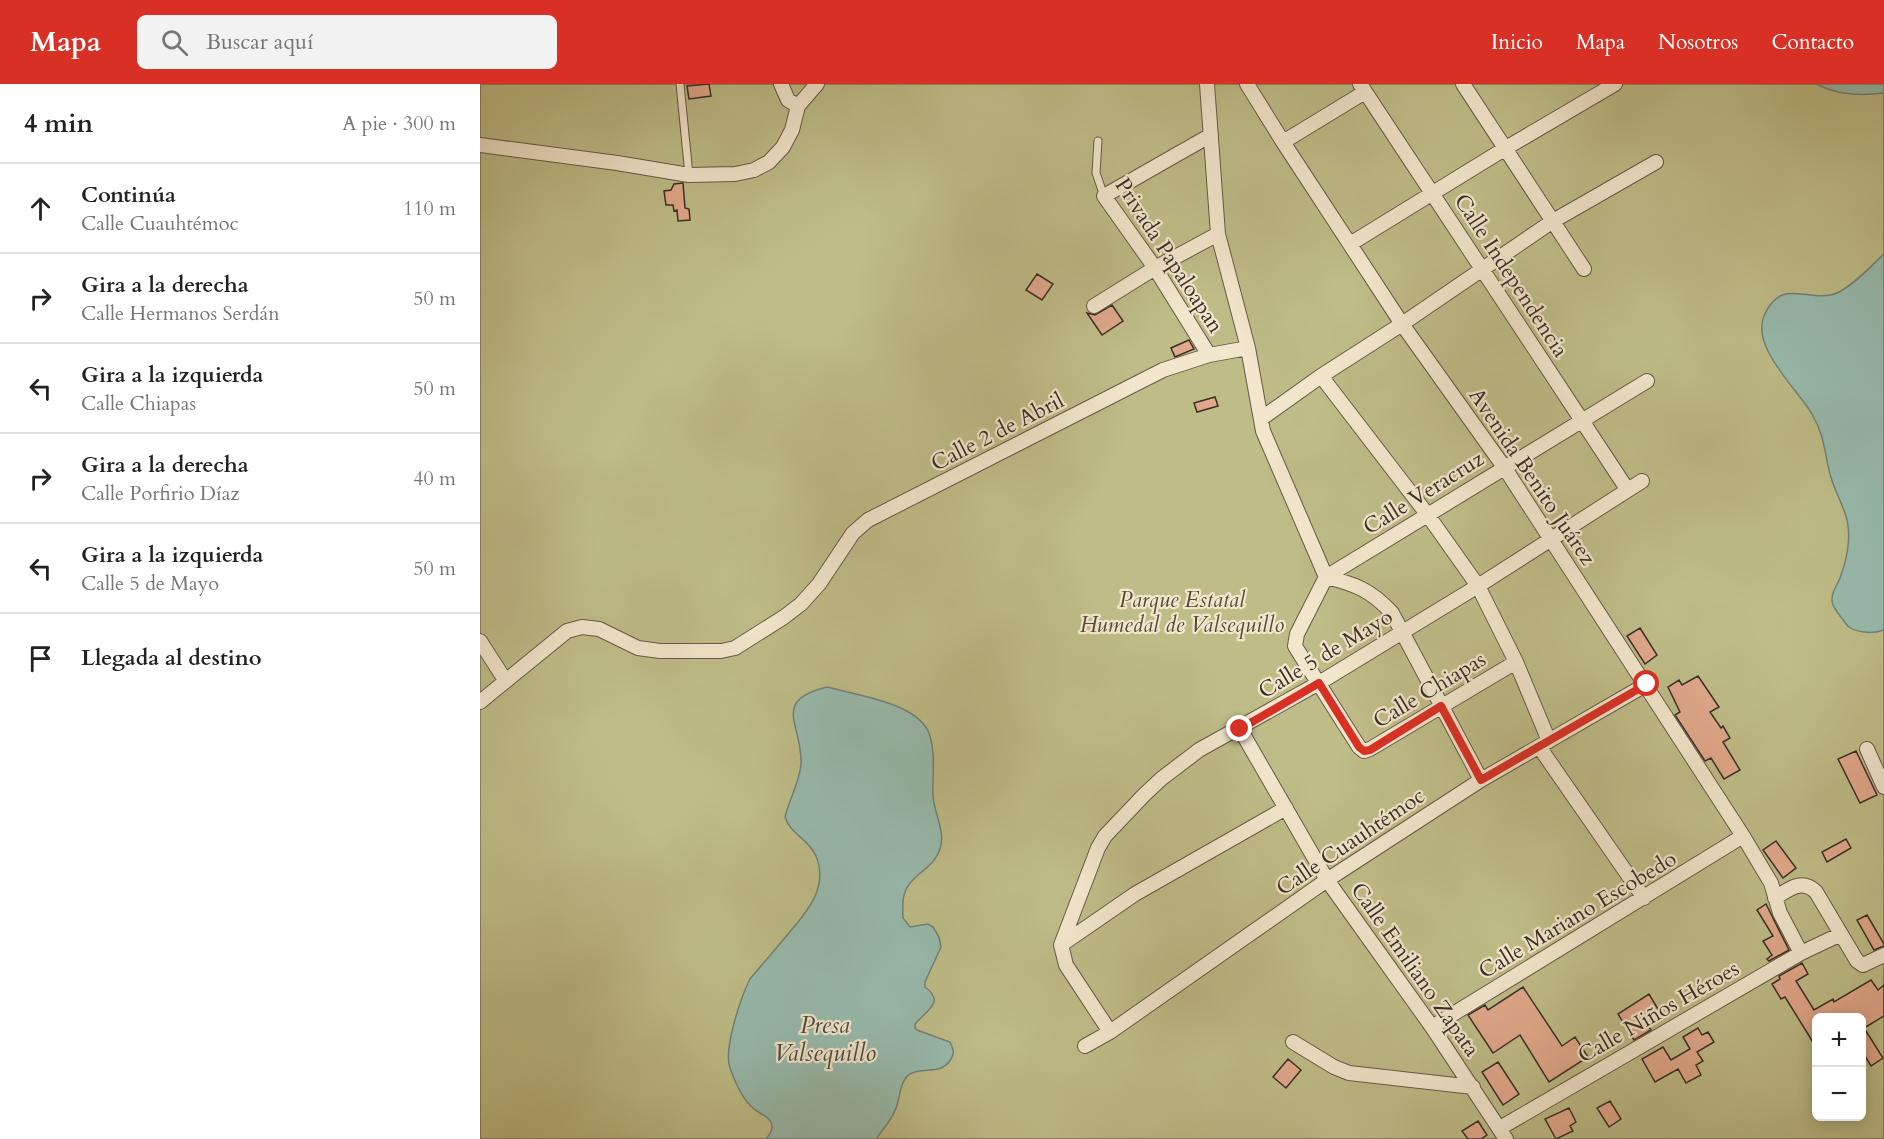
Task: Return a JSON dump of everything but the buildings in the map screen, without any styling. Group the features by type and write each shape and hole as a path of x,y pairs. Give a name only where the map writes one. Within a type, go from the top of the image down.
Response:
{"street":[{"path":"781,84 788,100 798,106"},
{"path":"480,145 689,175 735,174 754,170 769,162 783,147 792,130 798,106 817,84"},
{"path":"1207,84 1218,234 1248,348 1263,431 1326,577 1295,640 1298,651 1319,683"},
{"name":"Avenida Benito Juárez","path":"1247,84 1282,142 1402,324 1504,467 1647,684 1771,883 1780,913 1801,953"},
{"path":"1463,84 1584,269"},
{"path":"1350,244 1615,84"},
{"path":"1282,142 1362,88"},
{"name":"Calle Independencia","path":"1362,88 1627,489"},
{"path":"1104,196 1211,135"},
{"path":"1262,418 1553,221 1656,162"},
{"name":"Privada Papaloapan","path":"1104,196 1155,268 1209,356"},
{"path":"1094,306 1155,268 1218,234"},
{"name":"Calle 2 de Abril","path":"480,702 567,631 582,627 599,629 638,648 660,651 721,651 735,648 801,604 819,584 853,533 868,520 1164,370 1209,356 1248,348"},
{"path":"1321,376 1427,514 1478,586 1516,662 1545,745 1644,898"},
{"name":"Calle Veracruz","path":"1326,577 1647,381"},
{"name":"Calle 5 de Mayo","path":"1061,945 1098,848 1105,836 1161,779 1199,750 1319,683 1478,586 1642,481"},
{"path":"1326,577 1365,589 1379,599 1392,613 1481,780"},
{"path":"480,641 505,680"},
{"name":"Calle Chiapas","path":"1319,683 1359,747 1364,751 1370,750 1516,662"},
{"name":"Calle Cuauhtémoc","path":"1085,1047 1110,1032 1327,880 1481,780 1647,684"},
{"name":"Calle Emiliano Zapata","path":"1240,729 1327,880 1503,1133"},
{"path":"1867,749 1884,787"},
{"path":"1110,1032 1066,965 1061,945 1135,894 1286,808"},
{"name":"Calle Mariano Escobedo","path":"1431,1027 1743,836"},
{"path":"1775,898 1794,886 1802,884 1810,886 1816,892 1839,935 1857,961 1863,965 1884,955"},
{"name":"Calle Niños Héroes","path":"1503,1133 1801,953 1839,935"},
{"path":"1293,1042 1334,1067 1349,1072 1473,1087"}],"lane":[{"path":"680,84 689,175"},
{"name":"Privada Papaloapan","path":"1098,141 1096,173 1104,196"}],"green space":[{"name":"Parque Estatal Humedal de Valsequillo","path":"480,84 1884,84 1884,1139 480,1139"}],"water":[{"path":"1816,84 1884,84 1884,93 1849,94"},
{"path":"1884,254 1884,630 1866,632 1857,631 1848,626 1833,605 1833,594 1847,552 1849,536 1847,520 1832,481 1816,422 1770,354 1764,341 1762,328 1764,316 1771,303 1779,296 1798,294 1818,296 1839,292"},
{"name":"Presa Valsequillo","path":"827,687 870,697 901,708 924,725 930,736 933,758 933,796 941,829 941,843 933,862 907,888 903,901 903,918 910,927 928,924 933,927 939,937 941,947 925,982 925,987 931,992 934,1001 929,1010 915,1024 915,1028 950,1042 953,1055 942,1067 915,1072 907,1077 890,1120 876,1139 766,1139 772,1129 771,1122 753,1108 742,1095 730,1068 729,1049 738,1010 750,979 799,922 812,902 820,880 813,850 791,828 785,817 799,777 801,764 793,716 794,707 799,699"}],"route":[{"path":"1240,729 1319,683 1359,747 1364,751 1370,750 1441,706 1481,780 1540,748 1647,684"}]}
